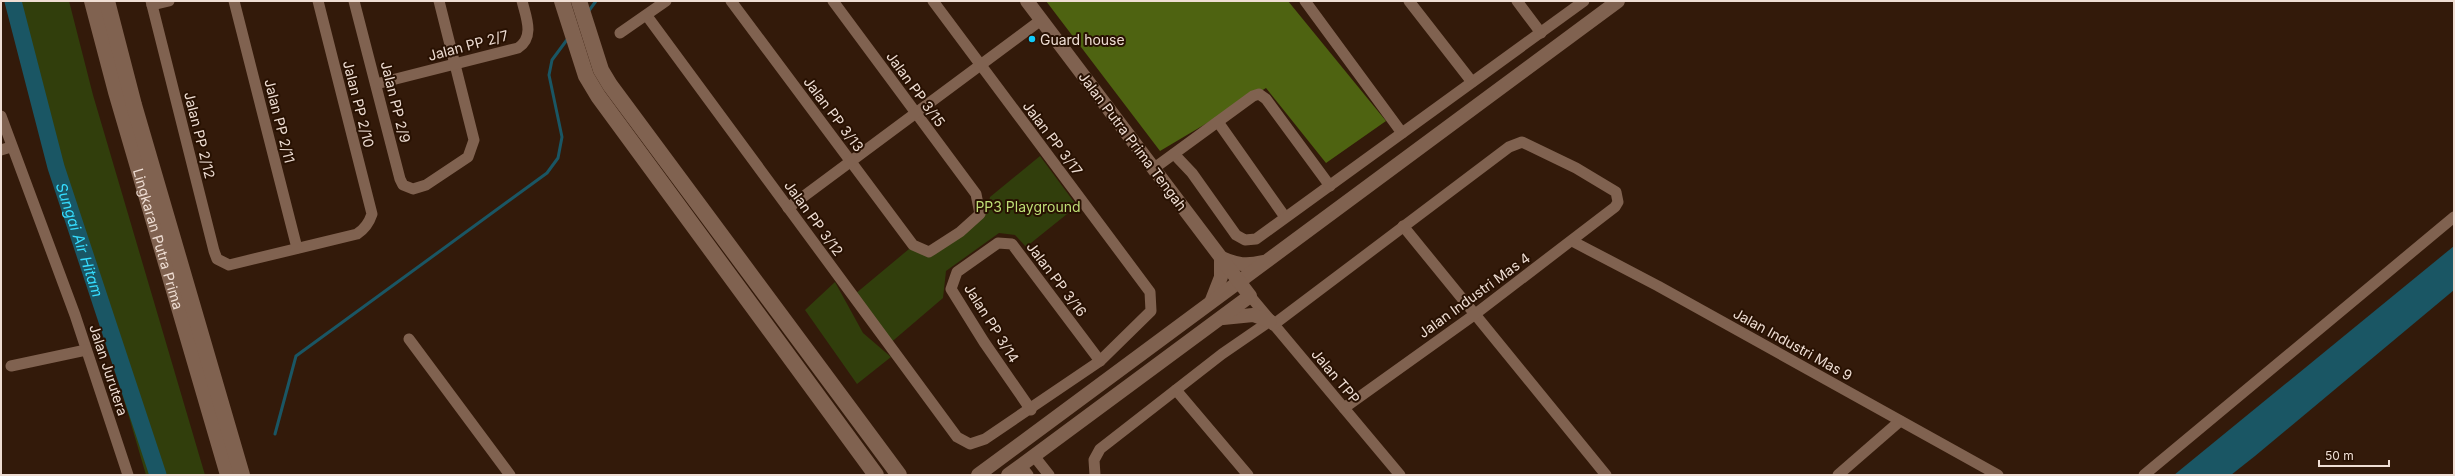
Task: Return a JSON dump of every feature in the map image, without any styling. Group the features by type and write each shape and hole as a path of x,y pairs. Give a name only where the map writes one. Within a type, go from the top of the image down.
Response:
{"main road":[{"name":"Lingkaran Putra Prima","path":"92,1 116,92 228,475"},
{"name":"Lingkaran Putra Prima","path":"107,1 134,105 242,475"},
{"path":"562,1 574,45 586,76 598,96 876,475"},
{"path":"579,1 601,70 610,85 899,475"}],"street":[{"path":"151,3 169,1"},
{"name":"Jalan PP 2/11","path":"234,1 297,248"},
{"name":"Jalan PP 2/10","path":"297,248 357,234 366,227 372,214 318,1"},
{"name":"Jalan PP 2/9","path":"354,1 400,180 403,185 413,189 426,185 468,157 474,140 455,64"},
{"path":"439,1 455,64"},
{"name":"Jalan PP 2/7","path":"376,84 518,48 525,44 528,34 528,26 522,1"},
{"path":"620,33 647,16 666,1"},
{"name":"Jalan PP 3/13","path":"731,1 913,245"},
{"name":"Jalan PP 3/15","path":"833,1 976,194 980,214 960,232 929,252 913,245"},
{"name":"Jalan PP 3/17","path":"933,1 1150,292 1151,311 1100,361"},
{"name":"Jalan Putra Prima Tengah","path":"1027,1 1250,296"},
{"path":"1305,1 1402,133"},
{"path":"1410,1 1472,82"},
{"path":"1517,1 1541,33"},
{"path":"1174,154 1192,173 1236,235 1246,240 1256,239 1584,1"},
{"path":"978,475 1618,1"},
{"name":"Jalan PP 2/12","path":"151,3 214,251 221,262 234,264 297,248"},
{"name":"Jalan PP 3/12","path":"647,16 957,437 970,444 985,439 1031,410"},
{"path":"788,208 1041,20"},
{"path":"1154,169 1253,96 1259,94 1266,99 1330,186"},
{"name":"Jalan Jurutera","path":"1,116 6,148 75,315 128,475"},
{"path":"1218,122 1285,217"},
{"name":"Jalan Industri Mas 4","path":"1344,408 1474,315 1572,242 1615,207 1618,202 1616,192 1576,168 1522,142 1509,147 1403,226"},
{"path":"2144,475 2454,217"},
{"path":"1095,475 1094,460 1100,449 1176,390 1271,323 1403,226 1474,315 1606,475"},
{"name":"Jalan Industri Mas 9","path":"1572,242 1658,286 1998,475"},
{"name":"Jalan PP 3/16","path":"979,256 998,243 1012,244 1100,361"},
{"name":"Jalan PP 3/14","path":"979,256 957,272 951,289 984,342 1031,410"},
{"path":"1210,302 1221,277 1221,258 1242,265 1265,262"},
{"path":"1008,475 1024,470 1034,456 1250,296"},
{"name":"Jalan TPP","path":"1250,296 1271,323 1400,475"},
{"path":"1221,318 1253,315 1271,323"},
{"path":"409,339 510,475"},
{"path":"11,366 86,350"},
{"path":"1031,410 1100,361"},
{"path":"1176,390 1248,475"},
{"path":"1838,475 1900,421"},
{"path":"1034,456 1049,475"}],"green space":[{"path":"10,1 69,1 93,95 205,475 146,475 39,110"},
{"path":"1046,1 1288,1 1386,121 1326,163 1266,88 1160,151"},
{"name":"PP3 Playground","path":"1040,156 1077,206 1026,247 1015,235 999,233 946,271 943,298 888,345 855,294 909,249 929,255 986,212 990,197"},
{"path":"835,282 863,333 891,357 857,384 805,310"}],"water":[{"path":"2454,246 2454,290 2255,456 2231,475 2174,475"}],"waterway":[{"name":"Sungai Air Hitam","path":"13,1 56,167 158,475"},
{"path":"588,12 596,1"},
{"path":"275,434 296,356 547,173 558,158 562,137 549,75 552,60 569,37"}],"place":[{"name":"Guard house","path":"1032,39"}]}
